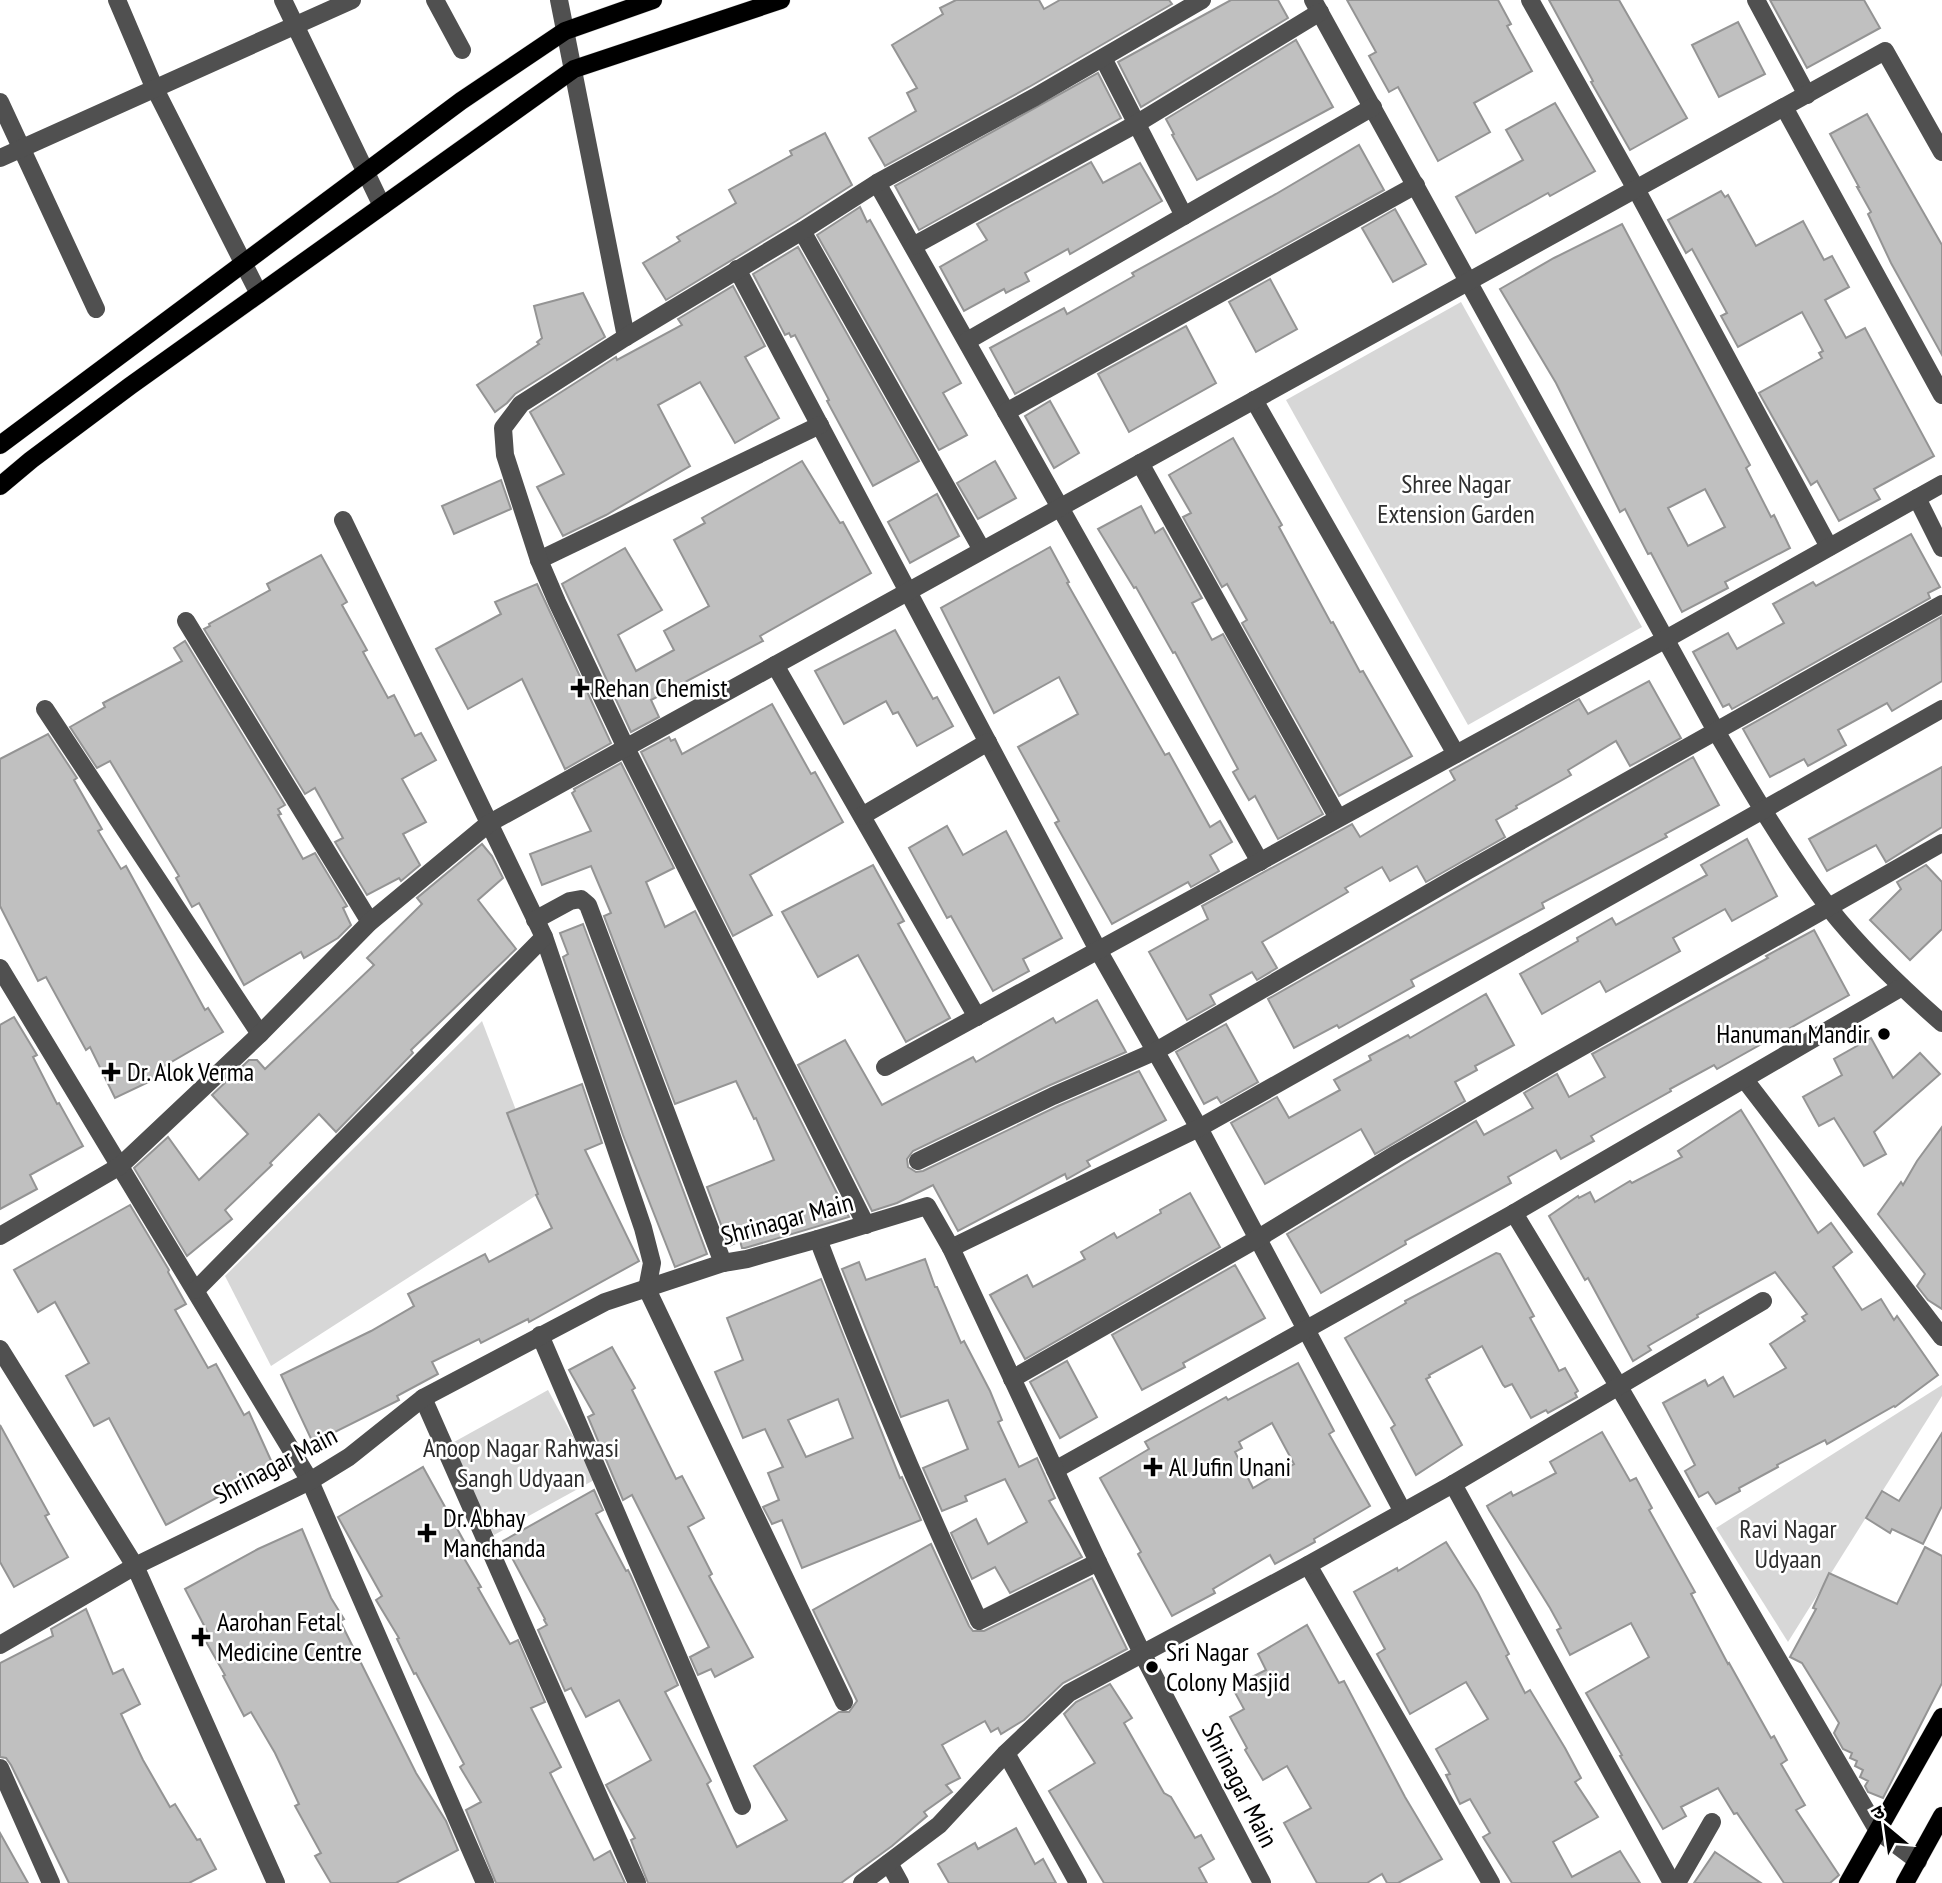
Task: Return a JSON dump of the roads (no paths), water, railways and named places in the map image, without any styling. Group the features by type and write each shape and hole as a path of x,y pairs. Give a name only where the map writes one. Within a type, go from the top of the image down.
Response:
{"main road":[{"path":"0,445 461,101 565,31 653,0"},
{"path":"4,476 574,69 781,0"},
{"path":"1848,1883 1942,1717"},
{"path":"1905,1883 1942,1816"}],"street":[{"path":"117,0 154,87 259,294"},
{"path":"284,0 382,206"},
{"path":"0,158 352,0"},
{"path":"435,0 462,50"},
{"path":"559,0 626,337"},
{"path":"866,1225 626,748 539,560 505,455 503,428 521,404 877,183 1202,0"},
{"path":"1530,0 1636,189 1829,547"},
{"path":"1756,0 1807,94"},
{"path":"913,246 1136,124 1317,6 1716,730 1763,810 1830,908 1902,987 1942,1023"},
{"path":"0,1236 120,1166 260,1034 370,922 488,824 1885,51 1942,152"},
{"path":"1103,58 1184,216"},
{"path":"0,102 96,309"},
{"path":"967,341 1373,107"},
{"path":"1784,107 1942,395"},
{"path":"877,183 1260,862"},
{"path":"1006,412 1416,185"},
{"path":"802,231 982,550"},
{"path":"737,270 1098,950 1199,1128 1403,1512"},
{"path":"1254,400 1456,754"},
{"path":"539,560 820,425"},
{"path":"1140,463 1338,818"},
{"path":"885,1067 1666,639 1942,484"},
{"path":"1917,498 1942,548"},
{"path":"343,520 544,937 643,1228 652,1263 647,1289 844,1702"},
{"path":"918,1161 1053,1096 1156,1051 1716,730 1942,604"},
{"path":"186,621 370,922"},
{"path":"775,665 977,1017"},
{"path":"45,709 260,1034"},
{"path":"951,1248 1199,1128 1942,709"},
{"path":"862,816 988,742"},
{"path":"1012,1379 1257,1239 1396,1154 1942,843"},
{"path":"536,920 570,901 581,899 588,905 723,1263"},
{"path":"195,1290 544,937"},
{"path":"0,968 310,1481 485,1883"},
{"path":"1055,1470 1514,1213 1902,987"},
{"path":"1745,1080 1942,1338"},
{"name":"Shrinagar Main","path":"0,1645 135,1566 310,1481 349,1457 423,1398 606,1302 723,1263 818,1240 927,1206 951,1248 1142,1653 1262,1883"},
{"path":"1514,1213 1619,1387 1878,1831 1918,1861"},
{"path":"818,1240 859,1347 932,1519 979,1621 1098,1562"},
{"path":"862,1883 939,1825 1006,1753 1069,1693 1453,1484 1763,1301"},
{"path":"540,1335 742,1806"},
{"path":"0,1349 135,1566 276,1883"},
{"path":"423,1398 637,1883"},
{"path":"1453,1484 1675,1883 1712,1822"},
{"path":"1308,1565 1491,1883"},
{"path":"1006,1753 1078,1883"},
{"path":"0,1768 51,1883"},
{"path":"889,1863 900,1883"}],"place":[{"name":"Rehan Chemist","path":"580,688"},
{"name":"Hanuman Mandir","path":"1884,1034"},
{"name":"Dr. Alok Verma","path":"111,1072"},
{"name":"Al Jufin Unani","path":"1153,1467"},
{"name":"Dr. Abhay Manchanda","path":"427,1533"},
{"name":"Aarohan Fetal Medicine Centre","path":"201,1637"},
{"name":"Sri Nagar Colony Masjid","path":"1152,1667"}],"park label":[{"name":"Shree Nagar Extension Garden","path":"1456,499"},
{"name":"Anoop Nagar Rahwasi Sangh Udyaan","path":"521,1463"},
{"name":"Ravi Nagar Udyaan","path":"1788,1544"}]}
